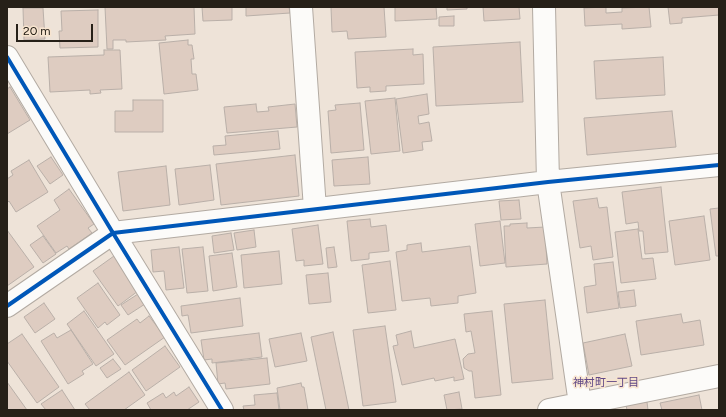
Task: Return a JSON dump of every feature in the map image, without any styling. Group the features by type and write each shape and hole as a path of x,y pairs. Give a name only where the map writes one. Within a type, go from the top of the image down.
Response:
{"street":[{"path":"301,7 316,209"},
{"path":"544,7 548,182 581,407"},
{"path":"7,57 112,233 222,410"},
{"path":"7,306 112,233 548,182 719,165"},
{"path":"549,410 581,407 719,376"}],"building":[{"path":"105,7 194,7 195,34 165,36 166,40 126,42 126,40 113,40 113,49 107,49"},
{"path":"202,7 232,7 232,20 203,21"},
{"path":"246,7 289,7 290,13 246,16"},
{"path":"331,7 384,7 386,37 348,39 347,31 332,32"},
{"path":"395,7 436,7 437,19 395,21"},
{"path":"447,7 467,7 467,9 447,10"},
{"path":"483,7 519,7 520,19 484,21"},
{"path":"606,7 606,13 622,12 622,8 649,7 651,27 622,29 622,24 585,26 584,8"},
{"path":"668,7 719,7 719,15 682,18 682,23 670,24"},
{"path":"23,8 43,8 45,39 24,40"},
{"path":"98,10 98,47 60,48 59,31 62,31 61,11"},
{"path":"454,16 454,26 439,26 439,17"},
{"path":"188,40 188,45 192,45 194,59 191,59 192,74 196,74 198,90 164,94 159,43"},
{"path":"520,42 523,102 436,106 433,47"},
{"path":"413,49 413,55 423,54 424,84 386,86 386,91 370,92 370,87 357,88 355,52"},
{"path":"104,50 120,50 122,89 100,90 101,93 90,94 90,90 50,92 48,57 104,55"},
{"path":"663,57 665,95 596,99 594,61"},
{"path":"10,87 30,120 7,134 7,89"},
{"path":"427,94 429,114 418,116 419,124 429,122 432,141 422,142 423,150 403,153 396,99"},
{"path":"395,98 400,151 371,154 365,101"},
{"path":"133,100 163,100 163,132 115,132 115,111 133,111"},
{"path":"360,103 364,150 331,153 328,111 336,110 335,105"},
{"path":"256,104 257,112 269,111 268,107 295,104 297,127 227,133 224,107"},
{"path":"672,111 676,147 587,155 584,118"},
{"path":"278,131 280,149 214,155 213,146 226,145 225,136"},
{"path":"295,155 299,196 221,205 216,164"},
{"path":"51,157 63,175 50,184 37,166"},
{"path":"368,157 370,184 334,186 332,160"},
{"path":"29,160 48,192 16,212 9,201 7,203 7,179 13,175 11,171"},
{"path":"210,165 214,200 179,205 175,169"},
{"path":"166,166 170,205 123,211 118,172"},
{"path":"661,187 668,252 645,254 643,231 639,231 638,222 626,224 622,192"},
{"path":"69,189 94,224 88,228 92,233 69,249 67,246 56,253 37,226 60,210 54,200"},
{"path":"597,198 599,208 607,207 613,257 593,260 591,246 580,248 573,201"},
{"path":"519,200 521,219 501,220 499,201"},
{"path":"719,208 719,256 716,256 710,209"},
{"path":"704,216 710,260 675,265 669,221"},
{"path":"370,219 371,227 386,225 389,251 369,253 369,259 351,261 347,221"},
{"path":"500,221 505,263 480,266 475,224"},
{"path":"527,223 527,228 545,227 547,264 506,267 504,226 510,226 510,224"},
{"path":"318,225 323,264 304,266 304,260 296,261 292,229"},
{"path":"638,229 642,259 653,258 656,279 621,283 615,232"},
{"path":"7,230 34,267 7,286"},
{"path":"254,230 256,247 237,250 234,233"},
{"path":"231,233 234,250 214,253 212,236"},
{"path":"43,236 56,254 43,263 30,245"},
{"path":"421,243 422,252 470,246 476,293 458,296 458,303 431,306 430,298 402,301 396,252 407,250 407,245"},
{"path":"179,247 184,288 166,290 164,271 153,272 151,250"},
{"path":"203,247 208,291 187,293 182,249"},
{"path":"334,247 337,267 328,268 326,248"},
{"path":"279,251 282,284 244,288 241,255"},
{"path":"232,253 237,287 213,291 209,256"},
{"path":"114,256 138,291 118,306 93,271"},
{"path":"390,261 396,310 368,313 362,265"},
{"path":"613,262 619,308 587,313 584,287 596,285 594,264"},
{"path":"328,273 331,302 309,304 306,275"},
{"path":"98,283 120,315 107,325 105,322 98,328 77,298"},
{"path":"634,290 636,306 620,308 618,292"},
{"path":"138,294 145,304 128,315 121,305"},
{"path":"240,298 243,326 191,333 188,315 182,316 181,306"},
{"path":"545,300 553,379 512,383 504,304"},
{"path":"44,303 55,319 35,333 24,317"},
{"path":"84,311 114,354 96,366 67,324"},
{"path":"492,311 501,395 475,398 472,371 464,368 463,359 468,354 475,353 471,331 466,332 464,314"},
{"path":"681,314 683,323 700,320 704,345 641,355 636,321"},
{"path":"149,316 165,337 125,365 107,340 137,319 140,323"},
{"path":"385,326 396,402 363,406 353,330"},
{"path":"71,330 93,364 82,371 84,374 68,384 41,341 54,333 57,338"},
{"path":"411,331 414,348 455,339 464,379 454,381 454,377 435,381 434,378 402,385 393,346 398,345 396,335"},
{"path":"333,332 349,410 326,410 311,337"},
{"path":"259,333 262,357 212,363 212,359 204,360 201,340"},
{"path":"301,333 307,361 275,367 269,339"},
{"path":"22,334 59,387 37,403 7,361 7,344"},
{"path":"625,334 632,366 589,375 583,343"},
{"path":"165,346 180,367 146,391 132,370"},
{"path":"267,358 270,384 226,389 225,383 218,384 216,363"},
{"path":"113,359 121,369 107,378 100,368"},
{"path":"129,372 145,395 124,410 90,410 85,404"},
{"path":"7,382 27,410 7,410"},
{"path":"301,383 302,387 304,387 308,410 280,410 277,388"},
{"path":"189,387 199,402 187,410 151,410 147,403 163,393 166,398 174,392 176,396"},
{"path":"62,390 75,410 46,410 41,404"},
{"path":"459,392 462,409 447,410 444,395"},
{"path":"277,393 279,410 244,410 243,406 255,405 254,395"},
{"path":"699,395 702,410 662,410 660,403"},
{"path":"647,402 648,410 627,410 626,405"}],"cycle path":[{"path":"7,57 222,410"},
{"path":"7,306 113,233 548,182 719,165"}],"district":[{"name":"神村町一丁目","path":"606,383"}]}
